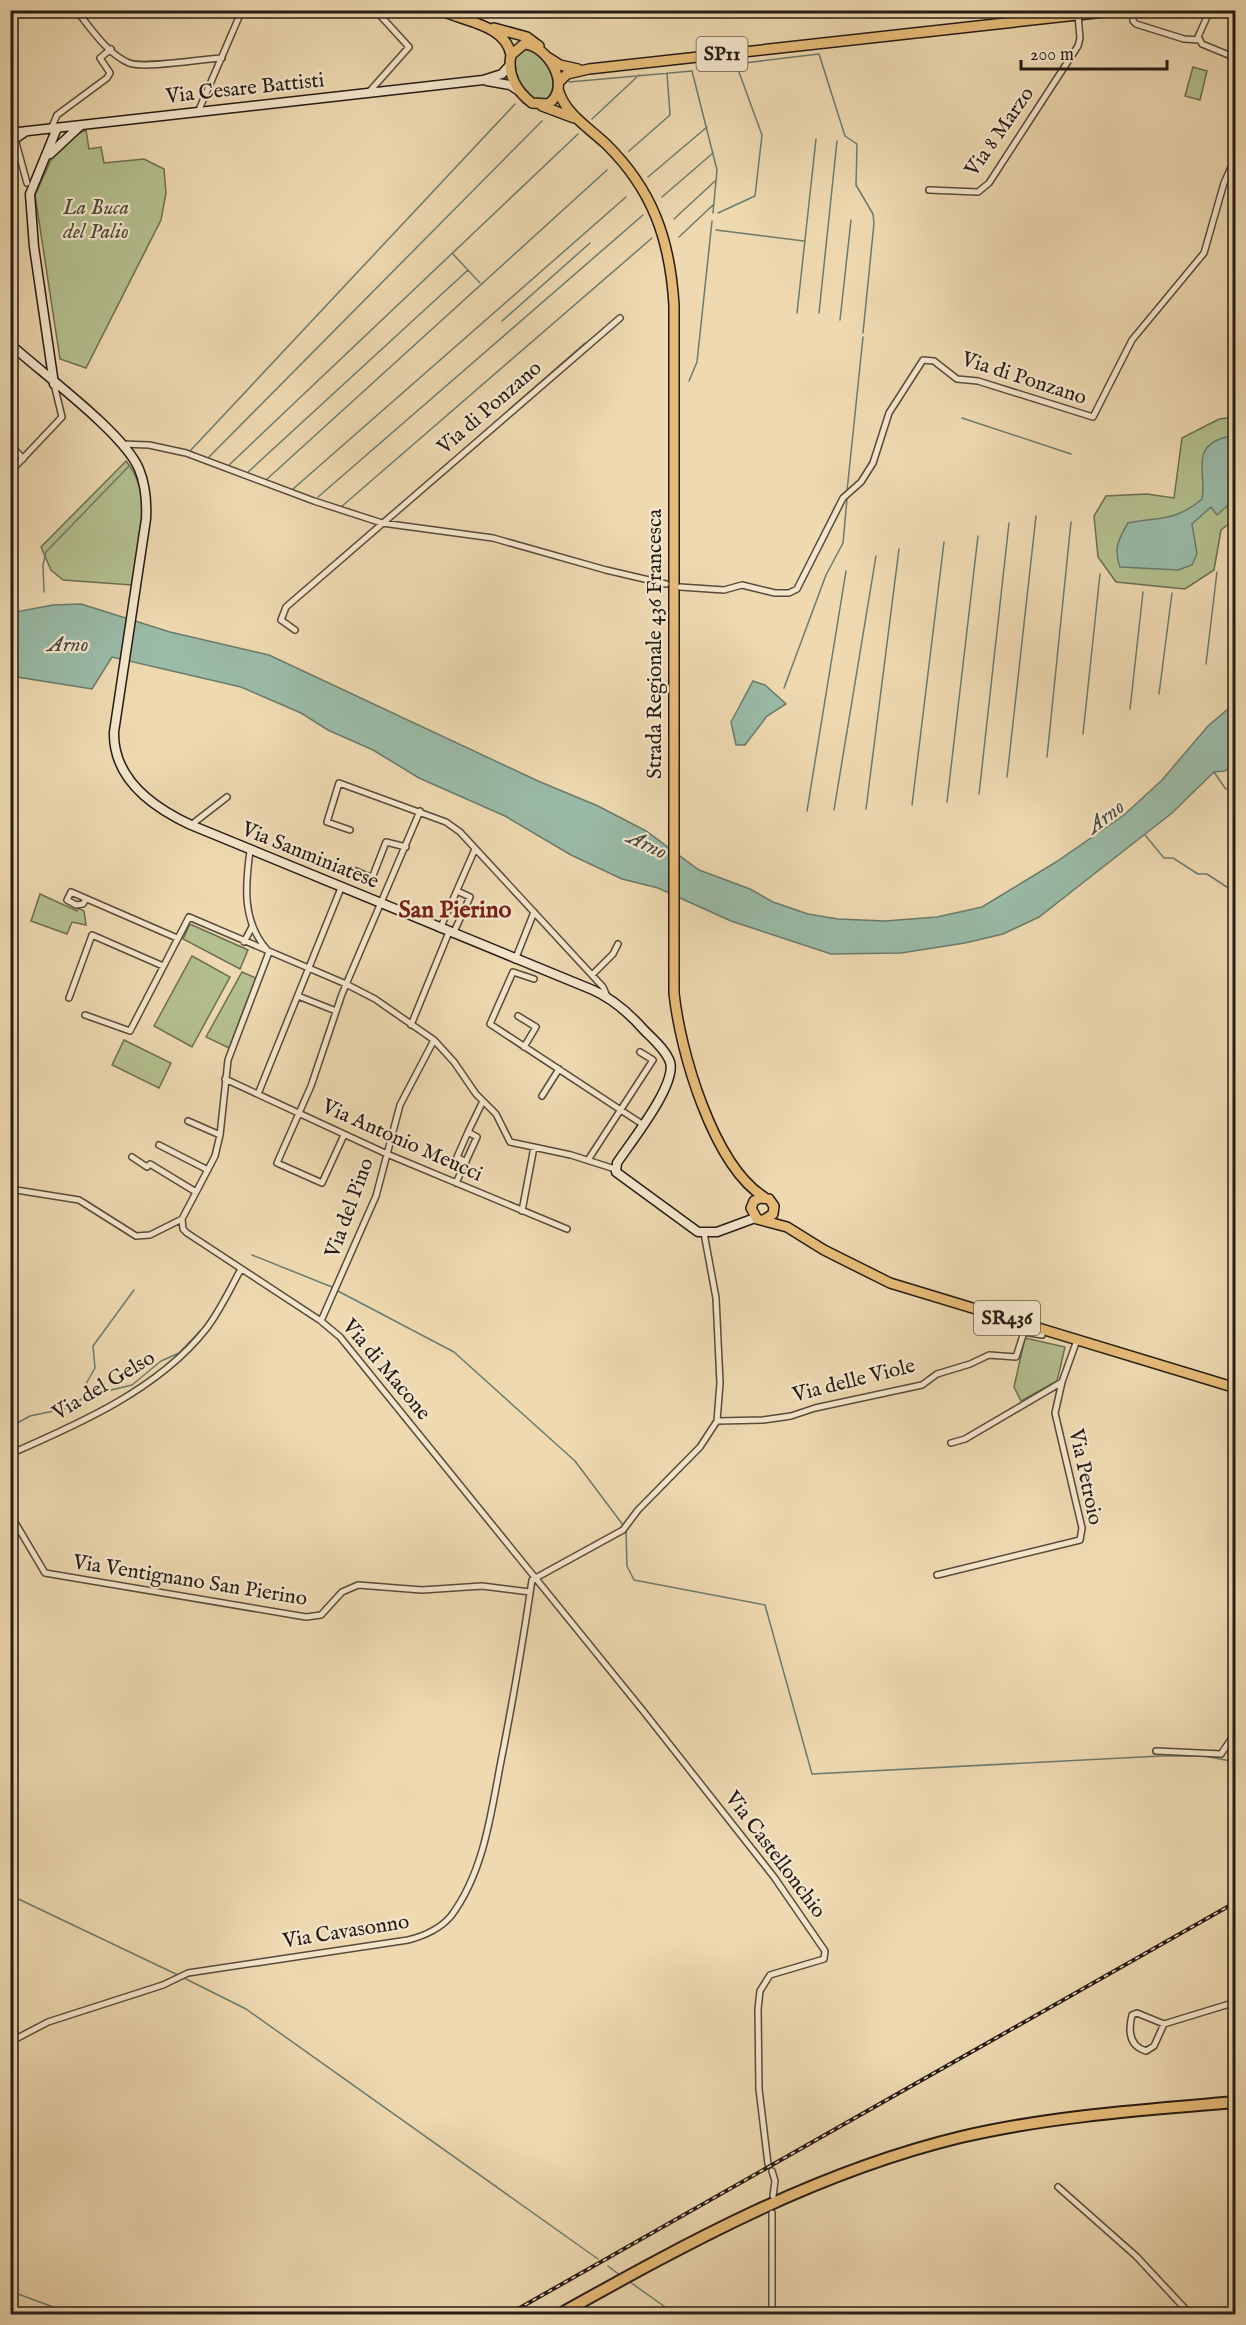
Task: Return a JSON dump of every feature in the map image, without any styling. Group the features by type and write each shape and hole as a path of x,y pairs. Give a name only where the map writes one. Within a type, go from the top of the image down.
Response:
{"highway":[{"path":"572,2314 735,2218 839,2174 933,2145 1008,2127 1073,2117 1236,2102"},
{"path":"663,2260 816,2189 933,2151 1072,2123 1236,2108"},
{"path":"560,2314 601,2295"}],"main road":[{"name":"SP11","path":"441,10 502,36 515,84 521,92"},
{"name":"SP11","path":"1078,15 1123,10"},
{"name":"Via Cesare Battisti","path":"521,92 532,103 541,105 552,102 558,86 567,74 589,69 1078,15"},
{"name":"SP11","path":"477,24 530,38 546,55 558,86"},
{"name":"Via Cesare Battisti","path":"510,60 524,44 533,45 565,67 589,69"},
{"path":"558,86 565,106 579,120"},
{"path":"541,105 579,120"},
{"name":"Strada Regionale 436 Francesca","path":"579,120 622,161 636,179 657,218 671,262 674,305 673,980 683,1050 700,1098 726,1152 746,1183 771,1201 787,1227"},
{"name":"Strada Regionale 436 Francesca","path":"746,1183 751,1206 760,1219 787,1227 824,1250 890,1283 1236,1388"},
{"path":"751,1206 757,1198 764,1197"},
{"path":"760,1219 771,1216 774,1209"}],"street":[{"path":"76,10 111,49 129,63 150,64 222,58"},
{"path":"198,112 242,10"},
{"path":"303,10 378,13 409,47 368,93"},
{"path":"1133,10 1133,21 1136,24 1184,39 1200,40"},
{"path":"1210,10 1202,28 1200,40 1202,44 1236,58"},
{"name":"Via 8 Marzo","path":"929,190 978,192 989,183 1078,46 1080,39 1078,15"},
{"path":"10,472 62,417 54,384 30,194 54,129 53,118 107,78 110,73 100,58 111,49"},
{"name":"Via Cesare Battisti","path":"12,138 26,132 483,80 502,74 510,60"},
{"name":"Via Cesare Battisti","path":"483,80 510,85 521,92"},
{"path":"45,158 81,126"},
{"path":"12,138 27,183"},
{"name":"Via di Ponzano","path":"680,586 724,590 742,585 775,593 789,593 797,589 847,493 861,482 873,463 889,413 923,360 934,362 957,379 978,381 1093,417 1132,340 1204,253 1224,183 1236,156"},
{"name":"Via di Ponzano","path":"295,630 281,620 286,607 620,318"},
{"path":"11,344 13,355 54,384 121,444 149,445 186,453 314,501 382,523 493,538 606,570 666,584"},
{"path":"10,444 23,459"},
{"name":"Via Sanminiatese","path":"121,444 138,467 147,498 135,596 116,716 114,746 123,771 134,786 151,802 190,825 608,998 633,1018 668,1059 670,1079 642,1124"},
{"path":"350,830 327,822 339,783 446,822 460,832 592,975 608,998"},
{"path":"190,825 227,797"},
{"path":"344,1135 322,1183 277,1163 299,1114 346,984 420,811"},
{"path":"356,871 372,878 386,842 406,847"},
{"path":"440,928 475,849"},
{"path":"250,851 245,887 252,927 269,952"},
{"path":"258,1094 341,888"},
{"path":"411,1025 451,933 470,897 457,891"},
{"path":"86,899 177,938"},
{"path":"515,960 534,912"},
{"path":"86,1016 130,1031 189,917 346,984 375,999 434,1040 496,1114 510,1142 588,1160 615,1169 694,1230 704,1233 717,1232 735,1224 760,1219"},
{"path":"244,942 252,927"},
{"path":"69,998 92,935 163,966"},
{"path":"592,975 613,954 618,944"},
{"path":"10,1189 79,1200 136,1236 150,1235 182,1219 215,1156 220,1136 225,1080 231,1051 269,952"},
{"path":"486,1031 513,972 534,979"},
{"path":"298,996 336,1011"},
{"path":"518,1017 536,1027 524,1047"},
{"path":"490,1024 642,1124 615,1169"},
{"name":"Via del Pino","path":"321,1321 376,1197 400,1105 434,1040"},
{"path":"588,1160 653,1060 640,1052"},
{"path":"542,1096 559,1069"},
{"name":"Via Antonio Meucci","path":"225,1080 387,1154 567,1229"},
{"path":"466,1162 457,1157 483,1101"},
{"path":"188,1121 220,1136"},
{"path":"456,1183 477,1137 468,1132"},
{"path":"159,1145 207,1170"},
{"path":"522,1211 534,1147"},
{"path":"132,1157 147,1167 150,1164 196,1192"},
{"path":"735,1224 751,1206"},
{"name":"Via di Macone","path":"182,1219 183,1229 187,1233 321,1321 340,1338 536,1579"},
{"path":"536,1579 625,1528 638,1510 700,1447 717,1420 720,1383 716,1298 704,1233"},
{"name":"Via del Gelso","path":"10,1454 54,1435 137,1389 173,1362 207,1327 241,1269"},
{"name":"Via delle Viole","path":"717,1420 763,1420 790,1416 815,1408 922,1385 937,1374 970,1364 989,1355 1016,1357 1024,1332 1042,1335 1043,1329"},
{"name":"Via Petroio","path":"938,1575 1080,1540 1082,1528 1055,1413 1062,1382 1077,1340"},
{"path":"951,1443 965,1439 1062,1382"},
{"name":"Via Ventignano San Pierino","path":"10,1514 45,1573 306,1617 321,1615 342,1592 358,1585 422,1590 482,1586 530,1592"},
{"name":"Via Cavasonno","path":"10,2042 70,2013 176,1979 188,1973 408,1940 431,1932 450,1917 466,1892 487,1834 518,1676 532,1581 536,1579"},
{"name":"Via Castellonchio","path":"536,1579 774,1877 825,1951 824,1959 770,1975 760,1991 759,2089 768,2164"},
{"path":"1156,1751 1222,1758 1236,1732"},
{"path":"1164,2024 1154,2046 1146,2051 1138,2049 1131,2039 1129,2026 1132,2015 1137,2013 1164,2024 1236,2002"},
{"path":"772,2171 775,2181 774,2196"},
{"path":"1058,2187 1136,2256 1190,2314"},
{"path":"772,2213 772,2314"}],"green space":[{"path":"524,47 546,62 553,76 553,84 547,101 533,100 517,83 513,60"},
{"path":"1193,67 1207,71 1200,100 1185,96"},
{"name":"La Buca del Palio","path":"86,130 89,149 101,147 104,163 144,159 164,169 166,193 161,220 86,368 60,359 35,195 51,160 69,138"},
{"path":"1235,417 1235,519 1221,530 1214,570 1185,589 1116,582 1098,557 1094,516 1106,496 1147,494 1174,498 1182,438 1219,419"},
{"path":"126,461 135,475 142,505 141,537 132,585 63,580 51,570 41,547"},
{"path":"40,894 77,911 78,908 84,911 86,925 72,922 67,934 31,921"},
{"path":"190,924 248,950 240,969 183,939"},
{"path":"192,956 230,977 192,1047 154,1026"},
{"path":"242,972 256,978 229,1048 206,1037"},
{"path":"124,1040 171,1063 159,1088 112,1065"},
{"path":"1025,1338 1065,1347 1057,1381 1021,1401 1014,1387"}],"water":[{"path":"1226,437 1235,438 1235,499 1217,515 1211,507 1192,524 1197,554 1192,565 1178,570 1120,567 1117,555 1118,544 1128,523 1176,515 1202,499 1203,454 1207,447 1215,441"},
{"name":"Arno","path":"81,604 170,632 269,655 538,781 598,806 646,831 699,870 750,889 773,902 808,914 838,919 885,921 937,917 982,907 1056,862 1124,815 1162,780 1208,726 1235,703 1235,763 1225,771 1214,772 1172,813 1039,917 1003,934 965,943 901,953 831,954 731,921 658,888 622,879 571,855 505,816 419,778 373,750 328,730 301,713 241,687 112,657 92,689 11,676 10,613 53,605"},
{"path":"753,681 765,685 786,704 767,716 745,745 736,745 731,722"}],"waterway":[{"path":"718,213 755,196 762,135 736,64 819,54 845,136 857,144 856,185 873,214 863,333"},
{"path":"569,82 692,71 717,170 713,213"},
{"path":"629,151 670,115 667,73"},
{"path":"592,119 639,75"},
{"path":"190,451 515,104"},
{"path":"207,459 542,121"},
{"path":"648,177 707,127"},
{"path":"228,466 578,134"},
{"path":"797,313 816,139"},
{"path":"819,313 837,141"},
{"path":"662,197 713,153"},
{"path":"266,480 607,170"},
{"path":"674,219 715,181"},
{"path":"293,489 626,197"},
{"path":"679,237 713,205"},
{"path":"318,497 643,215"},
{"path":"840,320 851,220"},
{"path":"689,381 697,362 712,221"},
{"path":"716,230 804,241"},
{"path":"341,507 652,238"},
{"path":"502,321 590,243"},
{"path":"453,254 480,283"},
{"path":"247,473 468,270"},
{"path":"847,491 863,337"},
{"path":"446,465 585,343"},
{"path":"962,418 1071,454"},
{"path":"44,592 43,565 46,552 129,466"},
{"path":"784,688 826,575 843,543 847,499"},
{"path":"1007,777 1036,516"},
{"path":"1047,757 1071,522"},
{"path":"979,794 1009,523"},
{"path":"947,802 978,536"},
{"path":"912,805 944,542"},
{"path":"866,809 899,549"},
{"path":"834,810 876,556"},
{"path":"807,811 846,571"},
{"path":"1206,664 1217,572"},
{"path":"1083,734 1100,574"},
{"path":"1130,709 1143,592"},
{"path":"1159,694 1172,593"},
{"path":"1214,772 1225,788 1236,796"},
{"path":"1145,835 1164,858 1173,858 1198,874 1207,874 1236,893"},
{"path":"252,1255 332,1287"},
{"path":"84,1397 87,1382 95,1368 93,1346 134,1290"},
{"path":"336,1290 454,1352 575,1461 623,1525"},
{"path":"10,1427 30,1416 63,1409 84,1398 92,1398 103,1392 132,1385 161,1361 179,1353 200,1331"},
{"path":"626,1529 627,1566 634,1580 765,1605 812,1774 1161,1756 1204,1756 1236,1762"},
{"path":"10,1895 178,1975"},
{"path":"182,1977 246,2009 598,2259"},
{"path":"608,2266 621,2276"},
{"path":"630,2282 675,2314"},
{"path":"10,2291 72,2314"}],"railway":[{"path":"509,2314 1236,1902"}],"district":[{"name":"San Pierino","path":"455,910"}]}
